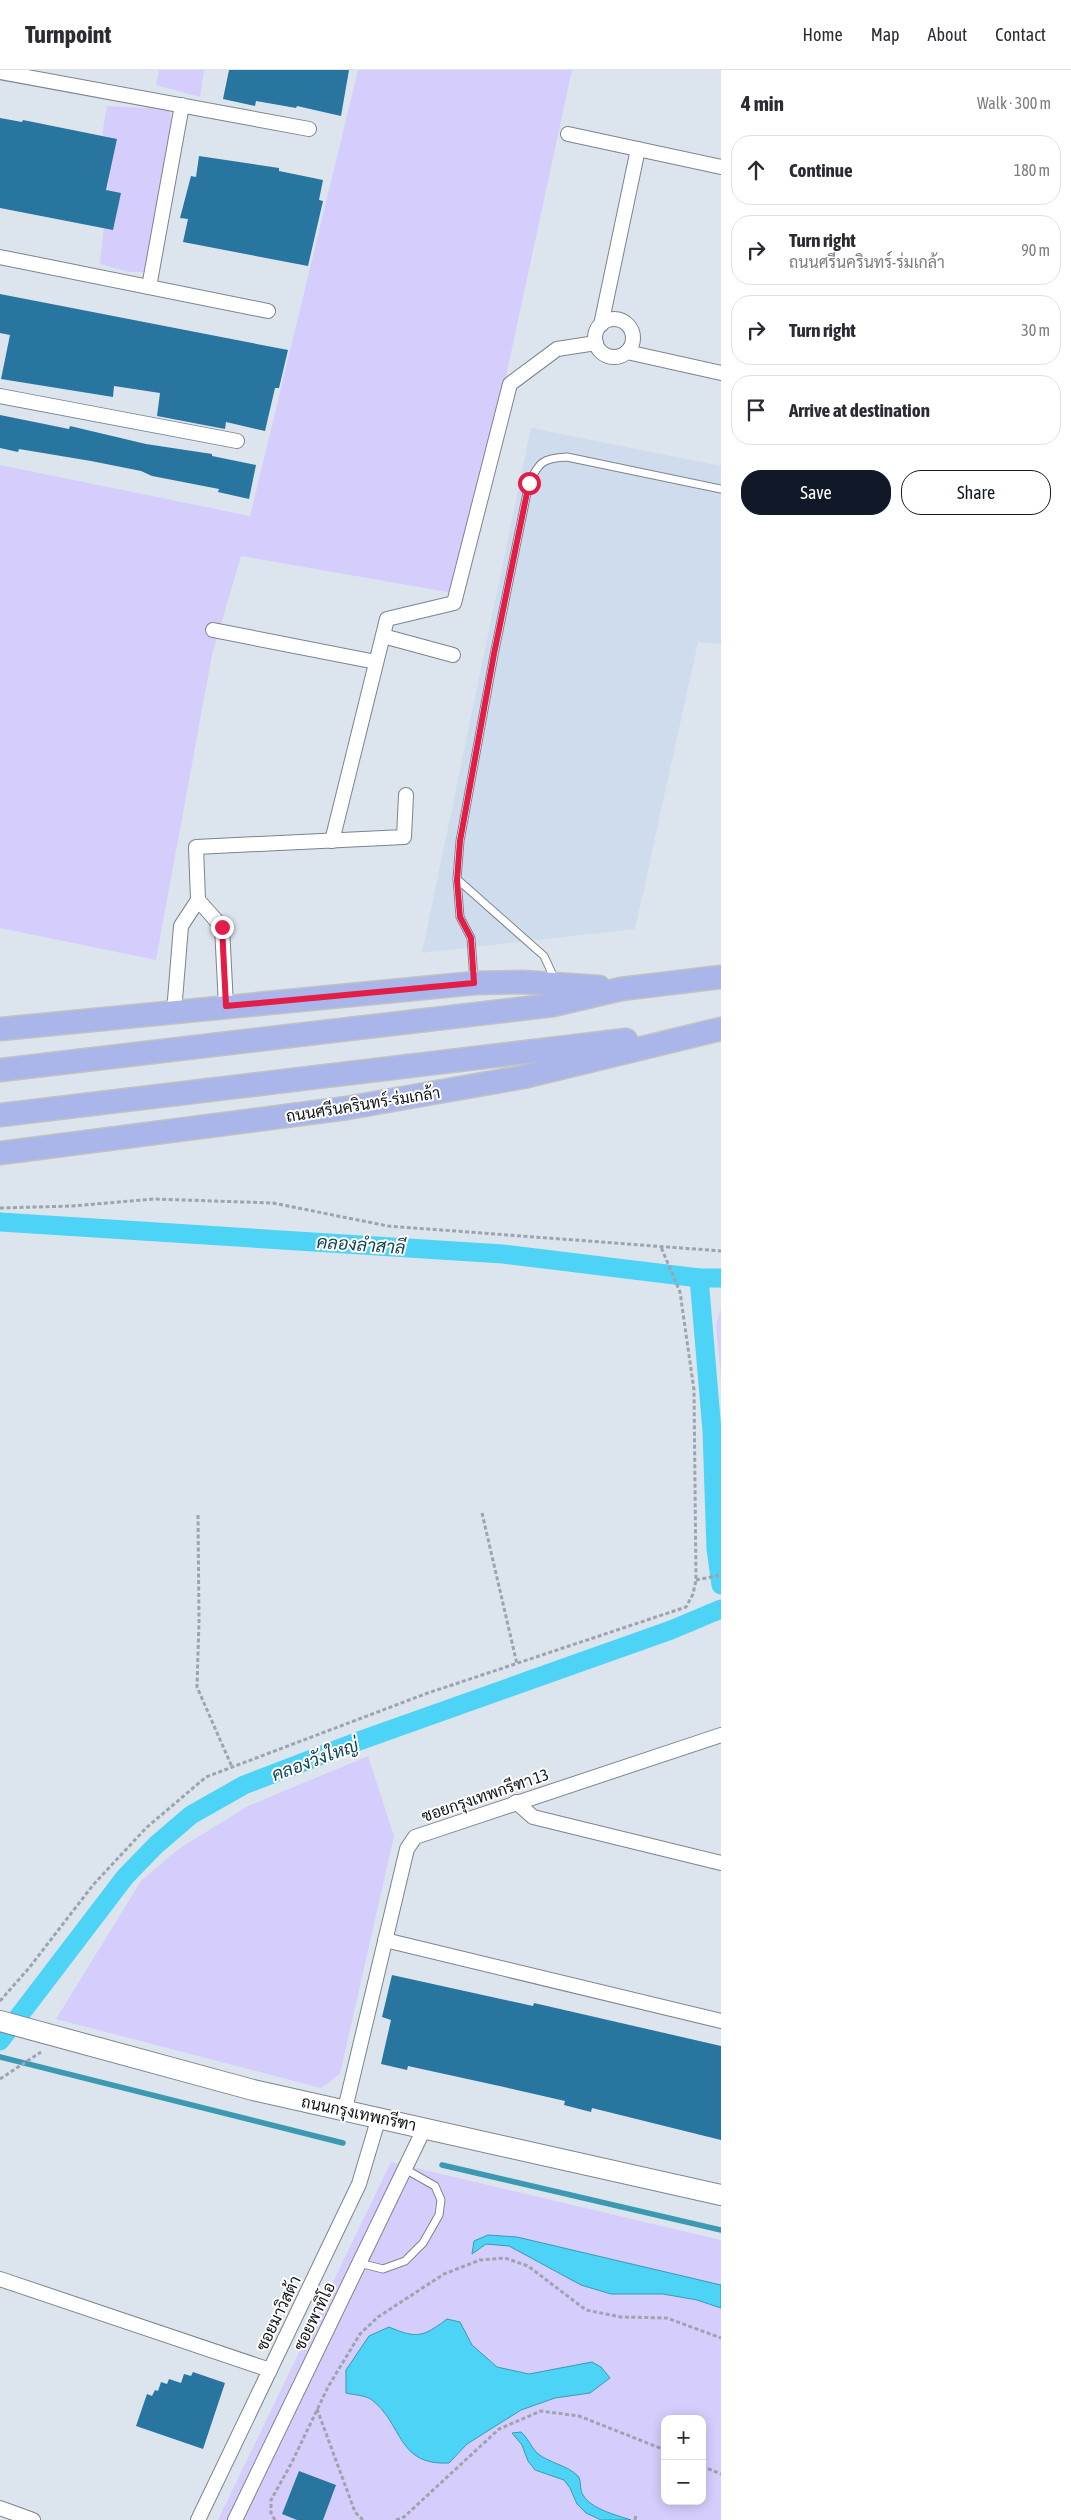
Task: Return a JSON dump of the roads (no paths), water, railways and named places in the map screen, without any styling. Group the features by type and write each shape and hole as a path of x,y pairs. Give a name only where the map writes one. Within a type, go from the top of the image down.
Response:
{"main road":[{"path":"0,1070 553,1005 621,989 721,977"},
{"path":"0,1029 474,983 523,982 621,989"},
{"name":"ถนนศรีนครินทร์-ร่มเกล้า","path":"0,1115 721,1028"},
{"name":"ถนนศรีนครินทร์-ร่มเกล้า","path":"0,1153 356,1106 522,1078 721,1028"},
{"name":"ถนนกรุงเทพกรีฑา","path":"0,2021 43,2041 721,2195"}],"street":[{"path":"0,72 309,129"},
{"path":"149,287 182,105"},
{"path":"568,134 721,167"},
{"path":"601,325 612,320 618,320 628,326 633,336 627,352 622,356 609,357 598,349 595,337 601,325 638,149"},
{"path":"0,256 268,311"},
{"path":"332,841 387,619 454,603 510,384 556,349 596,343"},
{"path":"627,352 721,373"},
{"path":"0,396 237,441"},
{"path":"213,630 376,662"},
{"path":"383,636 453,654"},
{"path":"174,1012 181,926 198,900 196,847 404,837 406,795"},
{"path":"198,900 222,927 226,1006"},
{"name":"ซอยกรุงเทพกรีฑา 13","path":"345,2109 407,1849 415,1837 721,1735"},
{"path":"516,1802 533,1817 721,1863"},
{"path":"385,1940 721,2021"},
{"name":"ซอยมาวิสต้า","path":"198,2520 359,2184 379,2117"},
{"name":"ซอยพาทิโอ","path":"235,2520 425,2127"},
{"path":"0,2279 270,2370"},
{"path":"0,2508 34,2520"}],"lane":[{"path":"474,983 471,938 460,917 457,880 460,841 494,654 529,483 537,466 550,458 567,457 721,489"},
{"path":"457,880 544,956 557,984"},
{"path":"359,2263 383,2269 405,2261 423,2243 439,2214 440,2200 435,2186 405,2169"}],"water":[{"path":"488,2235 517,2237 721,2285 721,2308 697,2300 663,2294 611,2294 581,2285 509,2246 486,2244 472,2254 474,2241"},
{"path":"447,2319 460,2322 472,2345 497,2367 529,2374 592,2362 601,2367 610,2378 590,2393 555,2398 521,2410 467,2444 449,2463 432,2462 419,2458 410,2451 390,2420 372,2400 363,2396 346,2393 346,2370 369,2336 389,2327 406,2333 425,2333"},
{"path":"521,2432 537,2453 569,2469 578,2476 582,2493 592,2504 604,2511 631,2520 601,2520 586,2513 577,2504 564,2480 535,2470 528,2461 522,2445 512,2433"}],"waterway":[{"name":"คลองลำสาลี","path":"0,1222 503,1254 699,1278 721,1278"},
{"path":"699,1278 712,1431 716,1549 721,1585"},
{"name":"คลองวังใหญ่","path":"0,2041 125,1877 156,1845 191,1815 244,1785 356,1742 671,1630 721,1609"},
{"path":"0,2057 343,2143"},
{"path":"442,2165 721,2230"}]}
